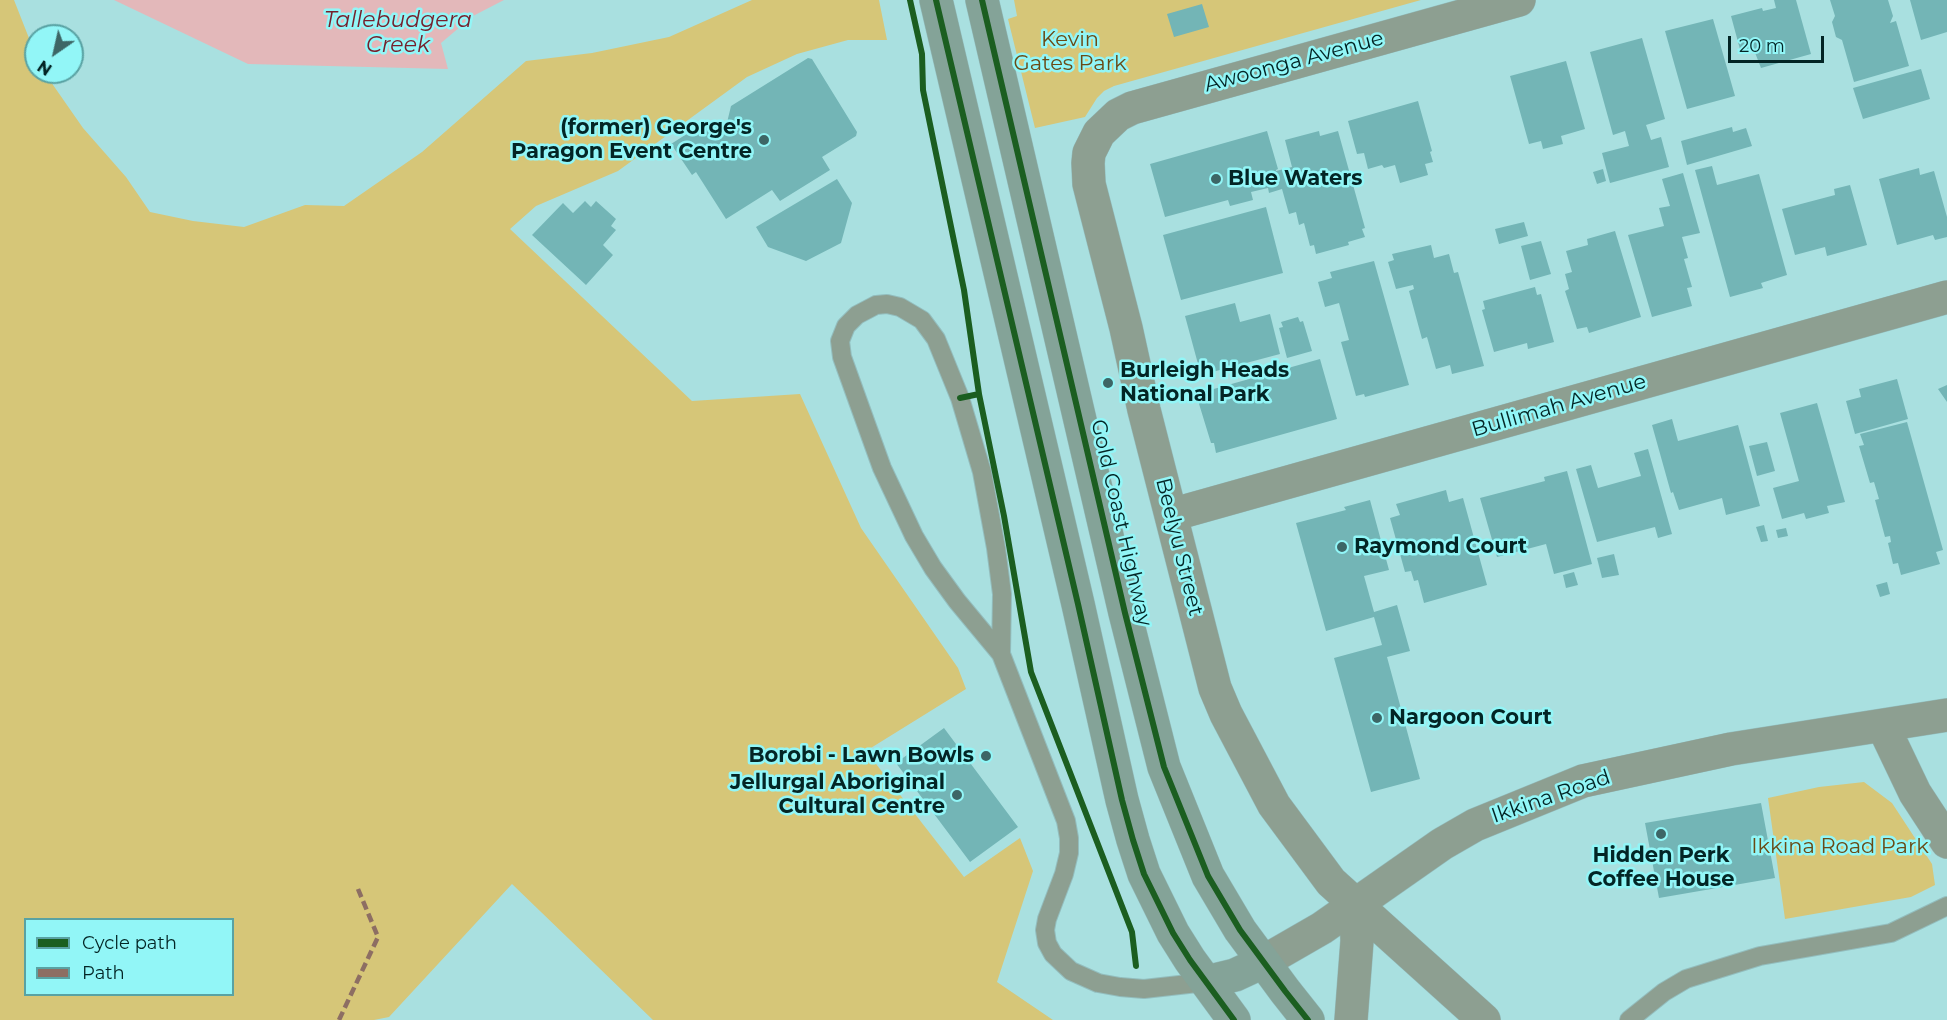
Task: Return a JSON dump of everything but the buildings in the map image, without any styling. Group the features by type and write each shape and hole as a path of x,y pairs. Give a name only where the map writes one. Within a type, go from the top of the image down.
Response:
{"highway":[{"path":"936,0 1130,830 1144,874 1157,904 1190,960 1234,1020"},
{"name":"Gold Coast Highway","path":"985,14 1125,614 1164,767 1208,876 1240,930 1308,1020"},
{"path":"1206,982 1235,975 1263,962"}],"street":[{"name":"Awoonga Avenue","path":"1089,153 1093,143 1107,124 1132,108 1519,0"},
{"name":"Beelyu Street","path":"1089,153 1089,184 1215,688 1226,714 1265,790 1284,820 1332,882 1484,1020"},
{"name":"Bullimah Avenue","path":"1171,515 1947,297"},
{"name":"Ikkina Road","path":"1263,962 1302,941 1442,844 1475,825 1583,781 1731,749 1947,715"},
{"path":"1883,726 1915,794 1947,842"},
{"path":"1351,1020 1358,941 1356,904"}],"lane":[{"path":"1001,654 1002,594 996,548 982,472 960,398 936,339 922,320 900,307 887,304 876,305 857,315 846,326 840,341 842,357 882,468 914,536 945,584 1001,654 1052,780 1066,821 1069,854 1047,919 1045,930 1047,944 1071,971 1098,983 1144,989 1206,982"},
{"path":"1629,1020 1664,992 1694,976 1760,956 1891,933 1947,906"}],"green space":[{"path":"0,0 14,0 24,25 24,84 52,84 83,128 126,177 150,212 193,221 244,227 305,205 344,206 422,152 526,61 592,53 669,37 752,0 879,0 887,40 848,40 797,54 747,77 618,171 536,206 510,229 692,401 800,394 861,528 958,668 966,689 866,751 964,877 1020,838 1033,871 997,982 1053,1020 653,1020 512,884 389,1017 374,1020 0,1020"},
{"name":"Kevin Gates Park","path":"1014,0 1421,0 1114,86 1097,98 1085,117 1035,128 1008,19 1017,16"},
{"name":"Ikkina Road Park","path":"1864,782 1892,803 1932,864 1935,885 1911,897 1785,919 1768,798 1819,787"}],"water":[{"name":"Tallebudgera Creek","path":"114,0 504,0 473,16 441,43 448,69 248,64"}],"marked path":[{"path":"339,1020 378,937 358,889"}],"cycle path":[{"path":"910,0 922,54 923,90 964,290 979,394 960,398"},
{"path":"936,0 1133,840 1144,874 1173,933 1234,1020"},
{"path":"982,0 1125,613 1164,767 1208,876 1240,930 1308,1020"},
{"path":"979,394 1004,516 1031,672 1132,932 1136,966"}],"place":[{"name":"(former) George's Paragon Event Centre","path":"764,140"},
{"name":"Blue Waters","path":"1216,179"},
{"name":"Burleigh Heads National Park","path":"1108,383"},
{"name":"Raymond Court","path":"1342,547"},
{"name":"Nargoon Court","path":"1377,718"},
{"name":"Borobi - Lawn Bowls","path":"986,756"},
{"name":"Jellurgal Aboriginal Cultural Centre","path":"957,795"},
{"name":"Hidden Perk Coffee House","path":"1661,834"}]}
